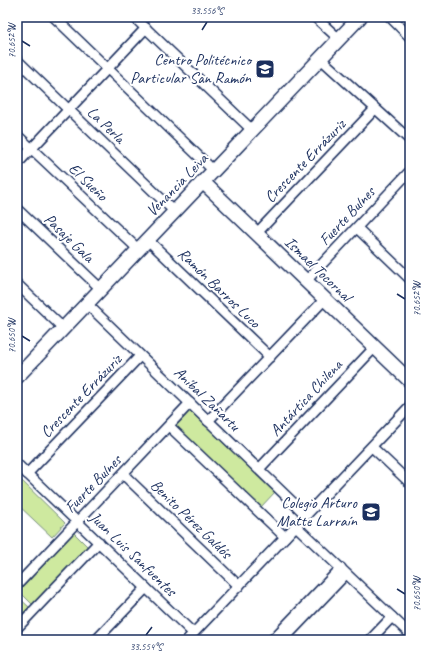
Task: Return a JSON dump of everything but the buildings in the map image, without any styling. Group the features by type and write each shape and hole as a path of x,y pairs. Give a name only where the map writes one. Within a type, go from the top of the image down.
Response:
{"street":[{"path":"54,17 214,170"},
{"path":"134,17 252,130"},
{"path":"315,17 339,39"},
{"name":"Venancia Leiva","path":"17,377 360,17"},
{"path":"390,17 410,37"},
{"path":"17,164 146,28"},
{"path":"321,59 410,140"},
{"name":"La Perla","path":"17,60 175,212"},
{"name":"Crescente Errázuriz","path":"256,234 375,108"},
{"name":"El Sueño","path":"17,135 138,250"},
{"name":"Fuerte Bulnes","path":"306,281 356,228 409,176"},
{"name":"Ismael Tocornal","path":"203,182 410,381"},
{"name":"Pasaje Gala","path":"17,209 101,289"},
{"path":"356,228 410,279"},
{"name":"Ramón Barros Luco","path":"148,240 270,357"},
{"path":"17,285 64,329"},
{"path":"208,421 325,299"},
{"name":"Aníbal Zañartu","path":"87,304 306,515"},
{"name":"Antártica Chilena","path":"259,469 375,347"},
{"name":"Crescente Errázuriz","path":"27,474 140,356"},
{"name":"Fuerte Bulnes","path":"17,585 190,404"},
{"path":"190,637 410,406"},
{"path":"169,426 285,537"},
{"path":"372,447 410,483"},
{"name":"Juan Luis Sanfuentes","path":"17,464 146,588 190,637"},
{"name":"Benito Pérez Galdós","path":"123,474 239,586"},
{"path":"296,526 410,634"},
{"path":"17,628 99,542"},
{"path":"272,640 344,571"},
{"path":"283,640 344,571"},
{"path":"96,640 146,588"},
{"path":"370,640 392,617"}],"green space":[{"path":"190,411 275,492 260,508 175,427"},
{"path":"17,476 65,523 52,537 17,504"},
{"path":"74,533 89,548 33,605 19,591"},
{"path":"17,596 29,607 17,619"}],"place":[{"name":"Centro Politécnico Particular San Ramón","path":"265,69"},
{"name":"Colegio Arturo Matte Larraín","path":"371,512"}]}
